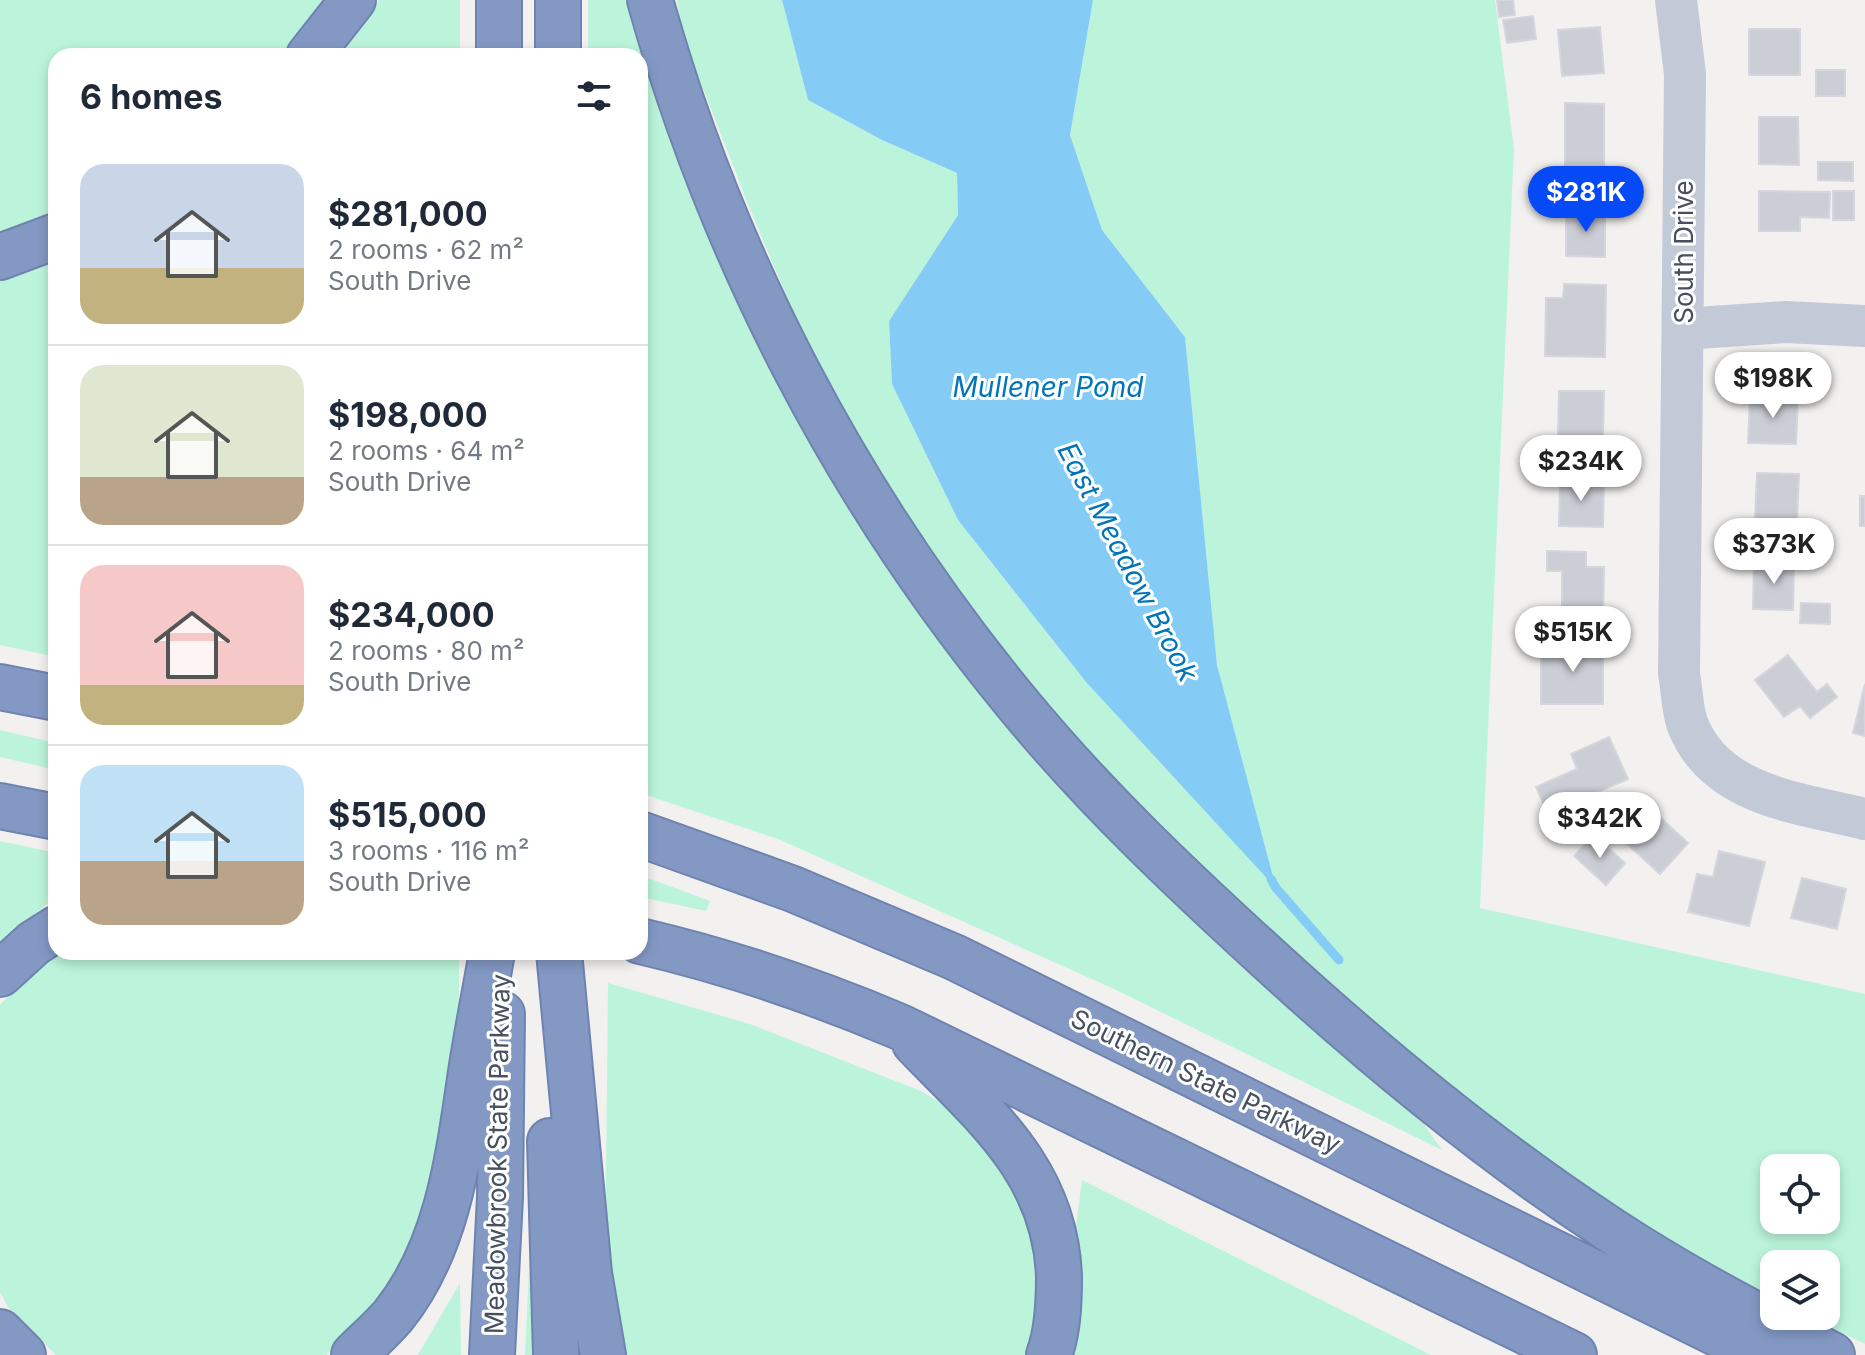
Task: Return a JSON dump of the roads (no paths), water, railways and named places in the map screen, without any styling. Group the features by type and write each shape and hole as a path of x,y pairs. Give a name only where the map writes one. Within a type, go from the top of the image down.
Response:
{"highway":[{"path":"315,48 353,0"},
{"path":"499,0 499,48"},
{"path":"558,0 558,48"},
{"path":"650,0 685,112 745,266 792,362 839,448 923,581 1018,704 1073,767 1182,878 1303,990 1510,1160 1658,1260 1715,1294 1832,1355"},
{"path":"0,257 48,239"},
{"path":"0,687 48,696"},
{"path":"0,806 48,815"},
{"name":"Southern State Parkway","path":"648,837 832,904 954,957 1761,1355"},
{"path":"0,974 48,934"},
{"path":"648,943 769,976 900,1027 1574,1355"},
{"path":"354,1355 394,1315 425,1263 439,1229 460,1154 486,1080 492,960"},
{"name":"Meadowbrook State Parkway","path":"492,1355 500,1197 486,1080 502,960"},
{"name":"Meadowbrook State Parkway","path":"556,1355 550,1136 559,960"},
{"path":"560,960 589,1273 603,1355"},
{"path":"900,1027 998,1130 1018,1153 1034,1179 1054,1233 1058,1264 1057,1320 1049,1355"},
{"path":"0,1332 23,1355"}],"street":[{"name":"South Drive","path":"1676,0 1685,74 1679,674 1687,723 1708,759 1730,777 1763,795 1865,819"},
{"path":"1683,329 1786,322 1865,326"}],"water":[{"name":"Mullener Pond","path":"782,0 1093,0 1070,135 1102,230 1185,337 1217,665 1276,888 1086,682 958,520 892,384 889,321 958,215 957,173 882,140 808,100"}],"waterway":[{"name":"East Meadow Brook","path":"1271,879 1339,960"}]}
